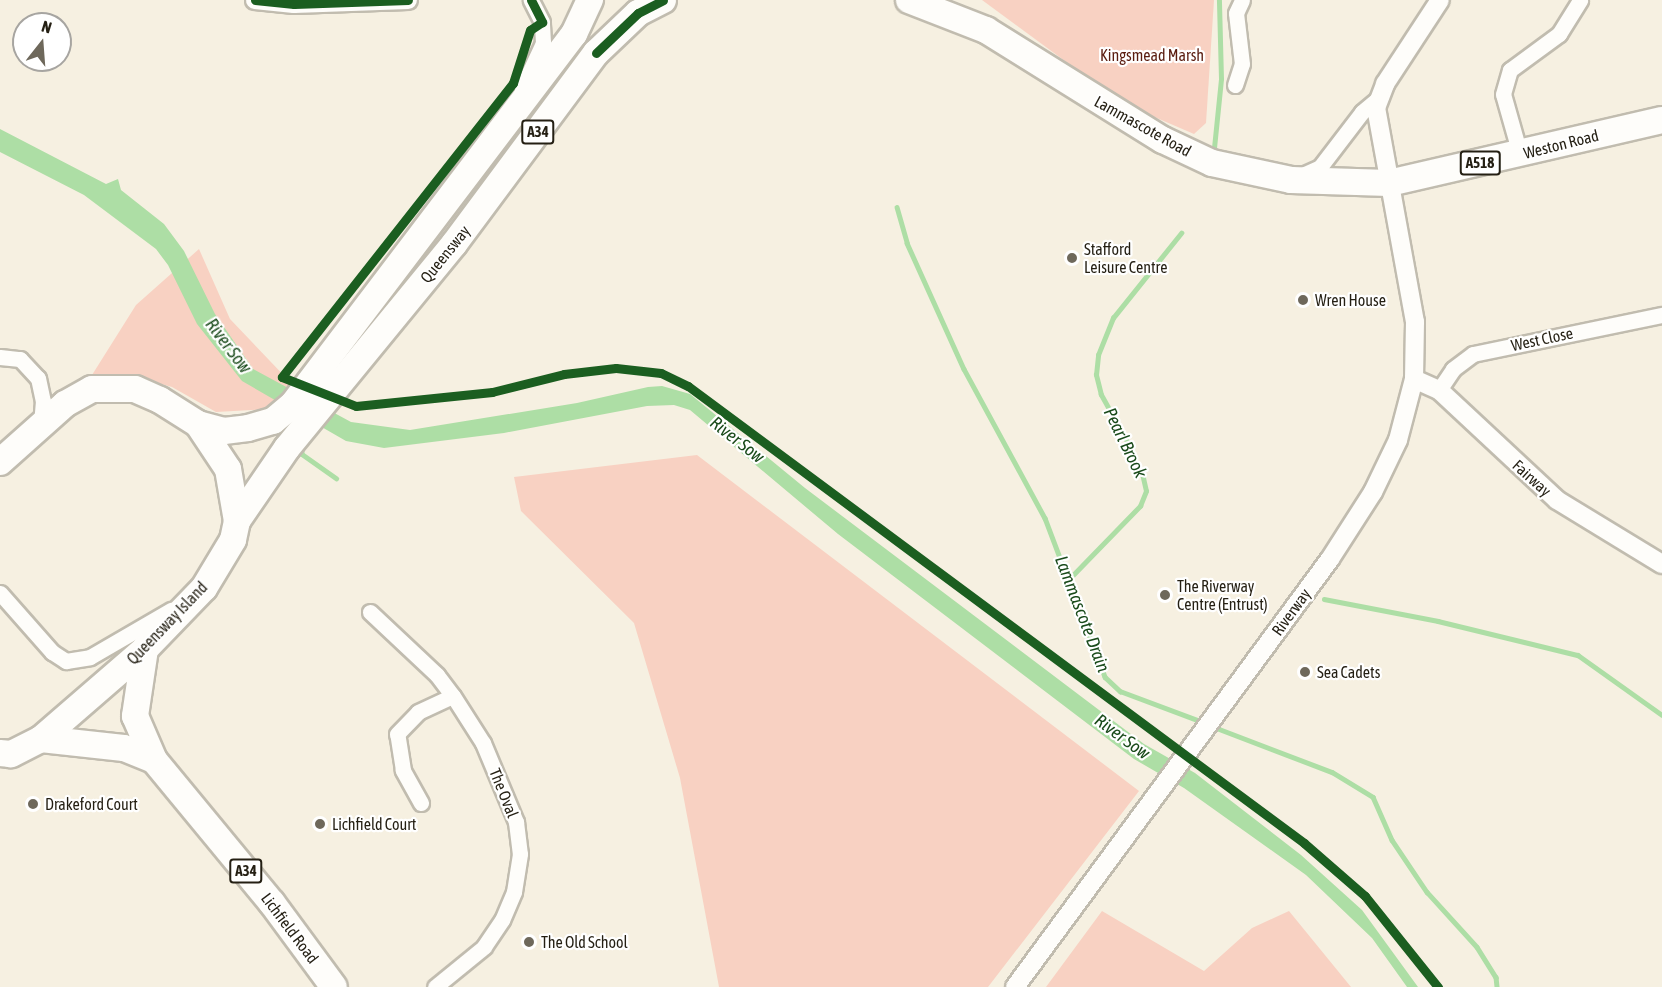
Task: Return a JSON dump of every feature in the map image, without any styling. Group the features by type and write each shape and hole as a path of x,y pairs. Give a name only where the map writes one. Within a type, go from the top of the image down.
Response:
{"highway":[{"name":"Queensway","path":"198,424 224,431 265,423 293,404 511,111 574,34 590,0"},
{"name":"Queensway","path":"237,521 291,444 460,236 596,53 638,13 663,0"},
{"name":"Lammascote Road","path":"909,0 986,30"},
{"name":"Lammascote Road","path":"951,0 986,30 1163,140 1212,163 1291,180 1389,183"},
{"name":"Weston Road","path":"1389,183 1662,120"},
{"name":"Queensway Island","path":"0,462 41,423 92,389 135,389 160,400 198,424 228,469 237,521 233,540 204,588 145,649 41,739 4,757"},
{"name":"Lichfield Road","path":"145,649 135,716 154,759 272,903 334,987"},
{"path":"41,739 124,748 154,759"}],"street":[{"path":"260,1 408,0"},
{"path":"511,111 543,43 542,22 531,0"},
{"path":"1235,85 1242,64 1236,13 1242,0"},
{"path":"1291,180 1320,167 1362,112 1381,96 1385,84 1440,0"},
{"path":"1520,154 1503,94 1510,70 1559,34 1580,0"},
{"name":"Riverway","path":"1015,987 1330,558 1373,492 1401,430 1414,379 1415,322 1377,116 1381,96"},
{"name":"West Close","path":"1438,390 1453,369 1473,354 1662,315"},
{"path":"0,357 20,359 38,378 43,401 41,423"},
{"name":"Fairway","path":"1414,379 1438,390 1557,500 1662,564"},
{"path":"0,593 51,652 66,661 78,662 155,621 204,588"},
{"name":"The Oval","path":"370,612 437,675 453,696 483,743 516,822 520,854 514,892 502,920 484,946 435,987"},
{"path":"421,803 403,770 397,734 418,712 453,696"}],"green space":[{"name":"Kingsmead Marsh","path":"982,0 1214,0 1206,123 1194,134 1122,103"},
{"path":"199,249 230,319 291,383 271,409 216,412 172,387 133,376 92,375 136,305"},
{"path":"697,455 1139,791 988,987 719,987 680,778 634,623 521,511 514,477"},
{"path":"1102,911 1204,971 1252,928 1289,911 1351,987 1046,987"}],"water":[{"name":"River Sow","path":"0,129 106,184 118,179 121,190 164,224 184,251 215,314 253,369 351,422 410,430 577,403 648,387 662,386 690,394 805,488 1144,744 1195,773 1301,855 1362,910 1418,987 1407,987 1372,938 1306,875 1184,788 1134,759 838,534 690,410 674,405 647,406 504,433 384,448 346,441 242,381 197,324 168,265 156,249 84,195 0,152"}],"waterway":[{"name":"Pearl Brook","path":"1214,148 1221,79 1219,0"},
{"name":"Lammascote Drain","path":"897,207 907,243 964,369 1045,518 1105,677 1120,691 1203,722"},
{"name":"Pearl Brook","path":"1069,579 1140,506 1146,491 1142,473 1127,456 1130,447 1101,395 1096,375 1098,355 1113,318 1181,233"},
{"path":"302,444 302,454 336,478"},
{"name":"Lammascote Drain","path":"1324,599 1438,621 1578,655 1662,715"},
{"name":"Lammascote Drain","path":"1214,727 1332,772 1373,797 1392,840 1427,892 1477,947 1496,977 1497,987"}],"cycle path":[{"path":"255,0 294,4 408,0"},
{"path":"531,0 542,22 530,30 513,83 282,377 356,406 492,392 564,374 616,368 661,373 688,386 1304,843 1365,896 1438,987"},
{"path":"596,53 638,13 663,0"}],"place":[{"name":"Stafford Leisure Centre","path":"1072,258"},
{"name":"Wren House","path":"1303,300"},
{"name":"The Riverway Centre (Entrust)","path":"1165,595"},
{"name":"Sea Cadets","path":"1305,672"},
{"name":"Drakeford Court","path":"33,804"},
{"name":"Lichfield Court","path":"320,824"},
{"name":"The Old School","path":"529,942"}]}
